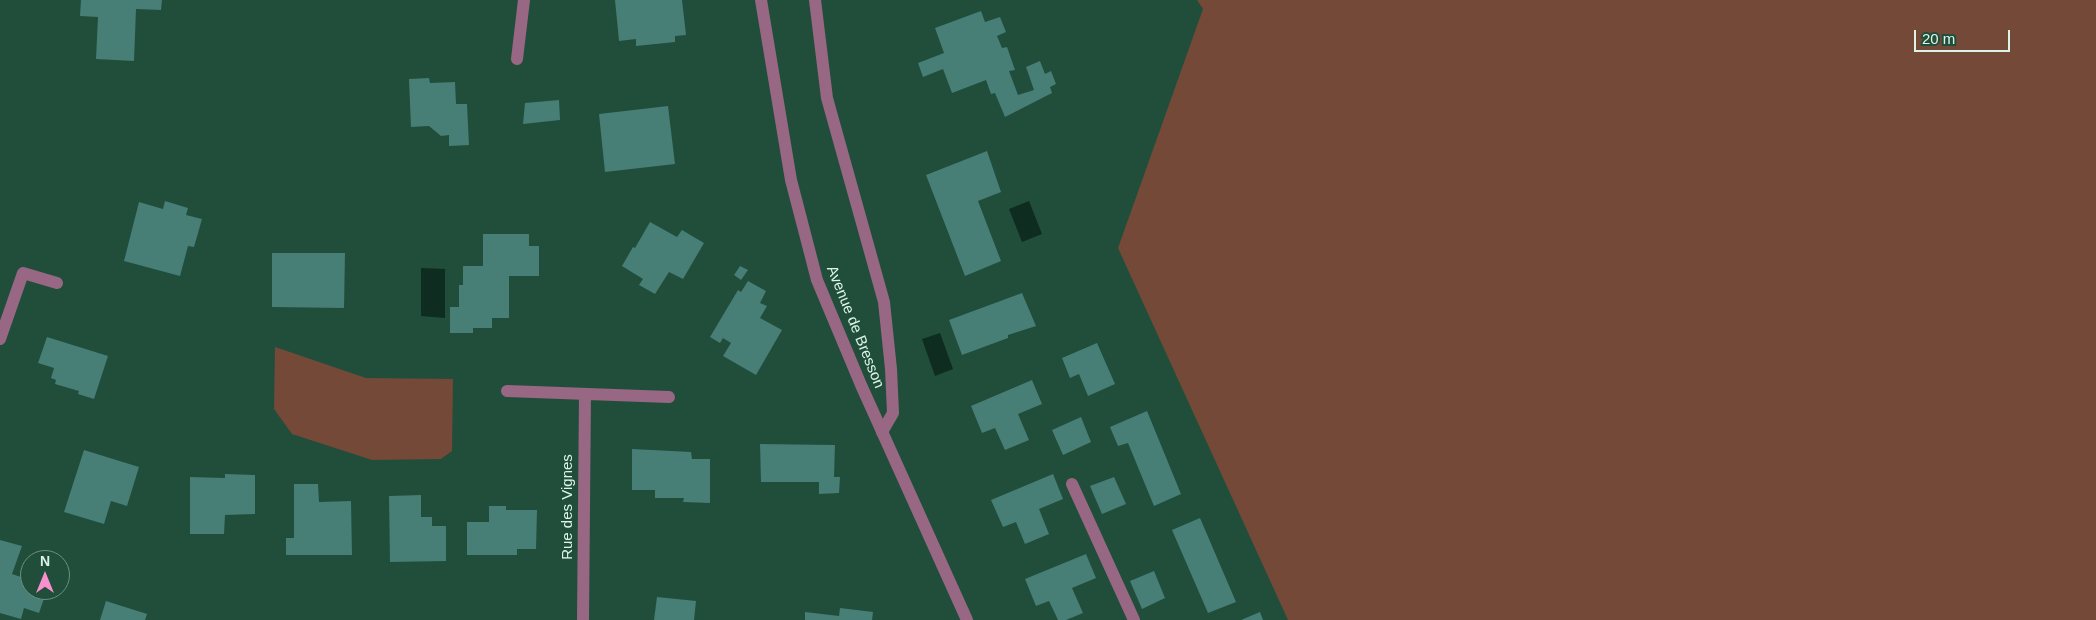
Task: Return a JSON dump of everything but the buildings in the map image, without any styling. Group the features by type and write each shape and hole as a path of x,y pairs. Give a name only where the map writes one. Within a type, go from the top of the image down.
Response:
{"street":[{"path":"517,59 524,0"},
{"name":"Avenue de Bresson","path":"761,0 791,180 817,280 966,620"},
{"path":"815,0 827,98 884,302 891,369 893,413 882,432"},
{"path":"0,340 23,273 58,283"},
{"path":"507,391 669,397"},
{"name":"Rue des Vignes","path":"583,620 585,394"},
{"path":"1072,484 1134,620"}],"shaded area":[{"path":"1197,0 2096,0 2096,620 1288,620 1118,248 1203,9"},
{"path":"1029,201 1042,234 1022,242 1009,209"},
{"path":"421,268 445,269 445,318 421,316"},
{"path":"940,333 953,369 935,376 922,339"},
{"path":"275,347 366,378 453,379 452,451 441,459 372,460 292,434 274,409"}]}
